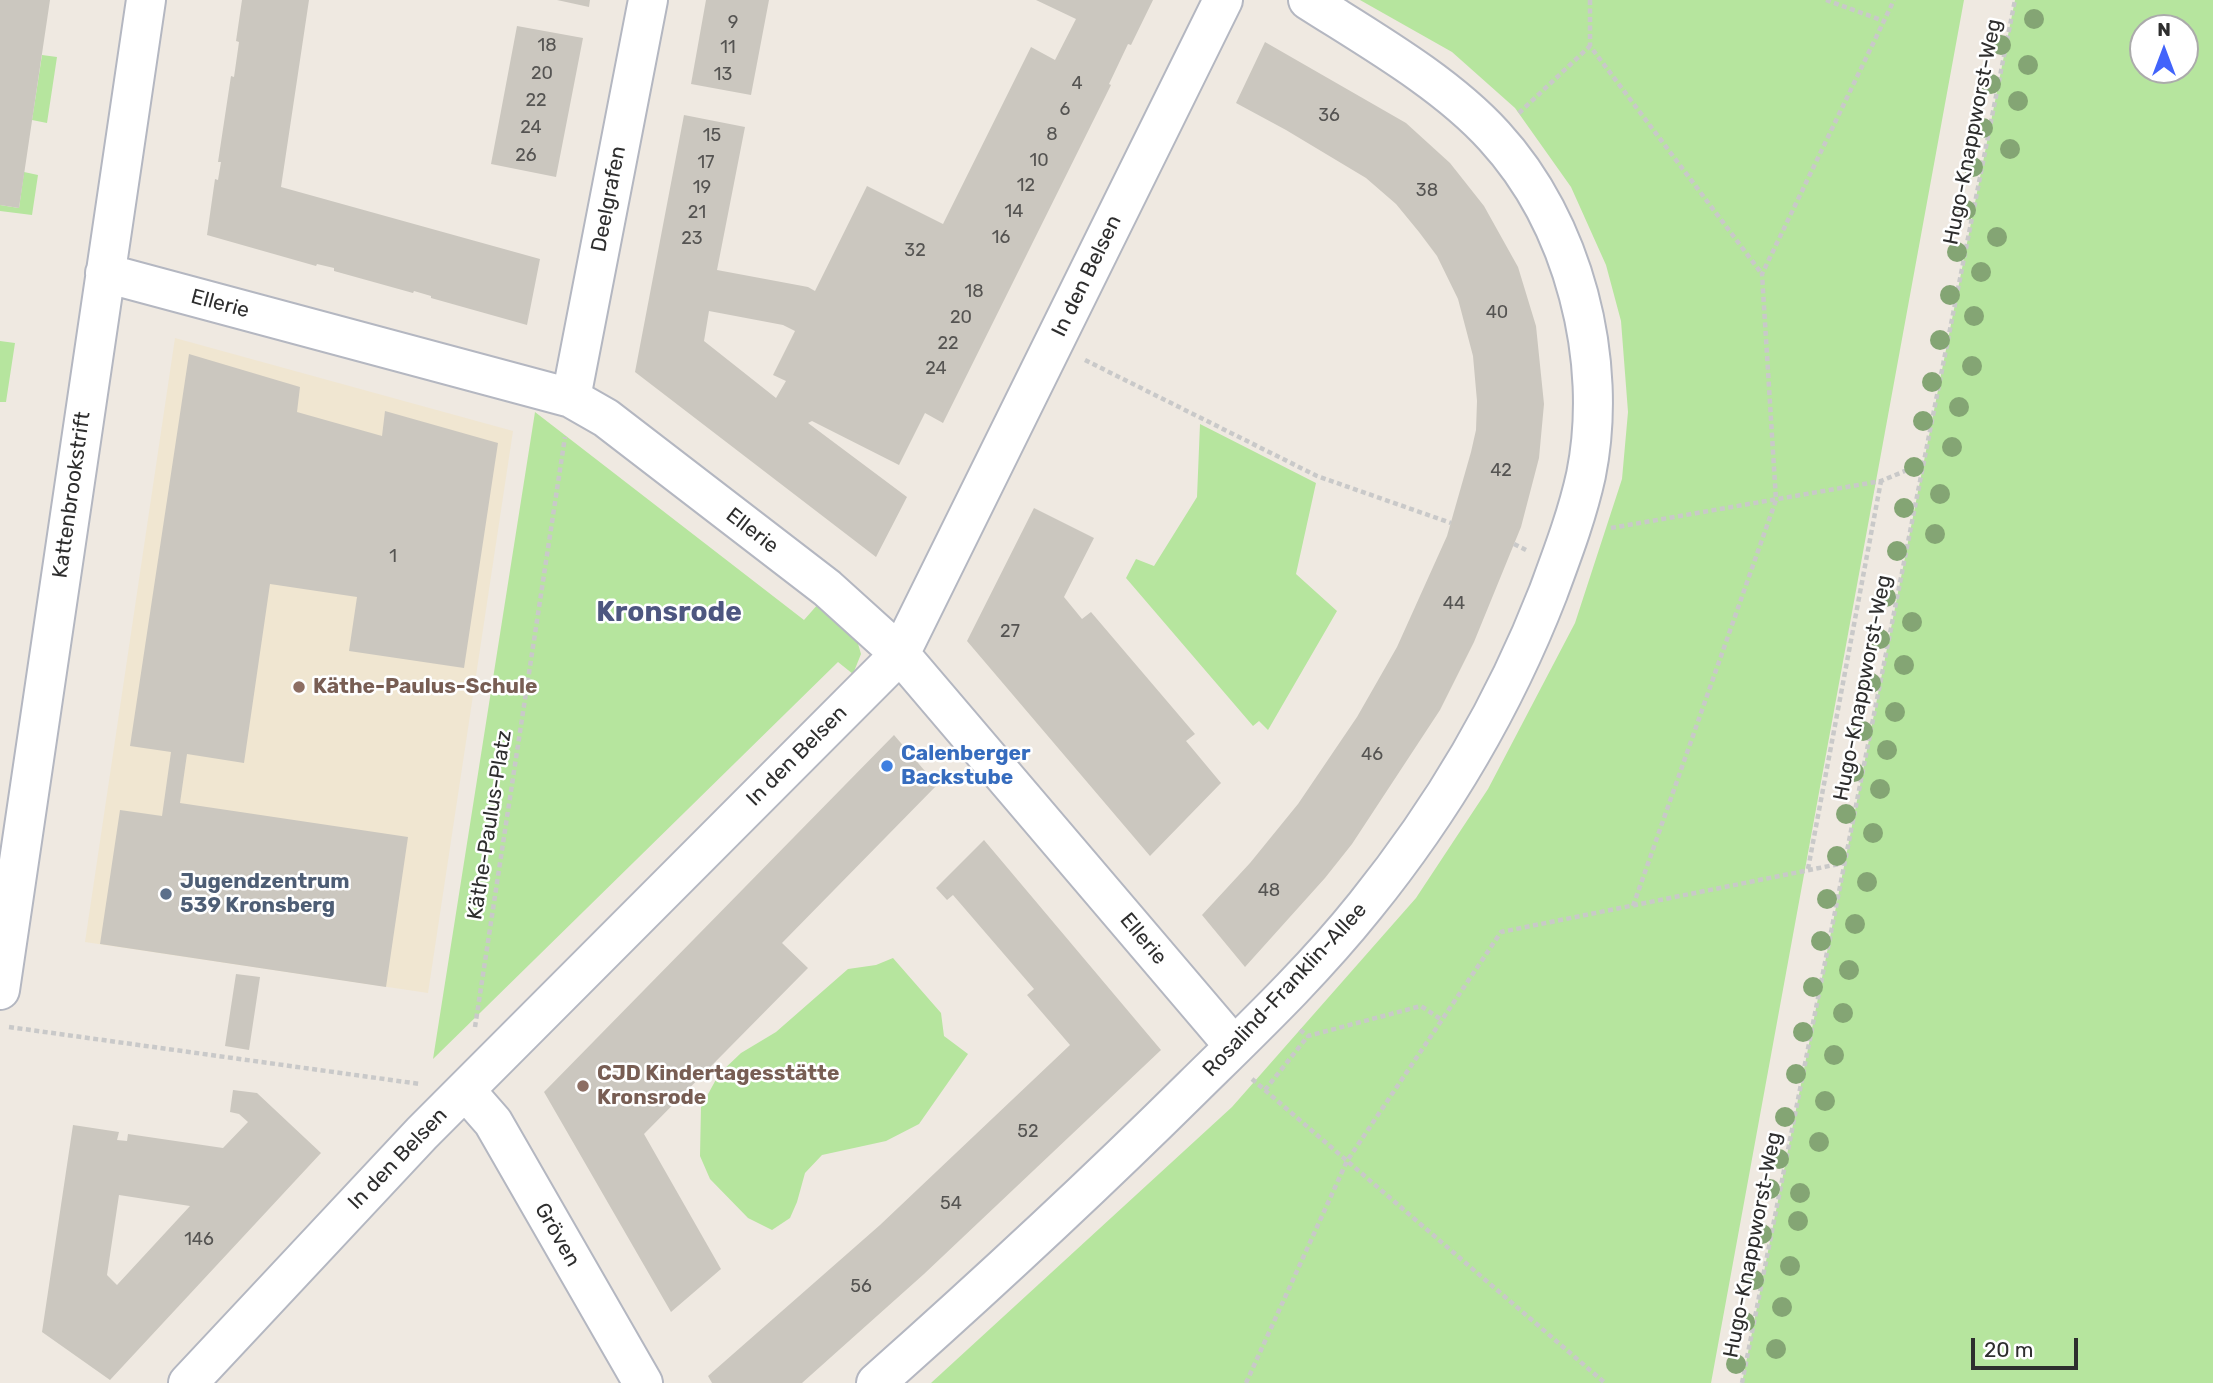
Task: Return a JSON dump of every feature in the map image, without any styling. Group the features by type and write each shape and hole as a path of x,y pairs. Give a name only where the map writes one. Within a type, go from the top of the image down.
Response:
{"street":[{"name":"Kattenbrookstrift","path":"0,990 146,0"},
{"name":"Deelgrafen","path":"571,398 648,0"},
{"name":"In den Belsen","path":"188,1383 422,1132 900,654 1223,0"},
{"name":"Rosalind-Franklin-Allee","path":"876,1383 1097,1181 1275,1007 1364,908 1450,788 1475,746 1520,658 1569,536 1586,475 1592,428 1592,380 1587,334 1577,287 1563,248 1545,211 1522,173 1494,136 1436,85 1308,0"},
{"name":"Ellerie","path":"105,273 571,398 606,418 827,588 900,654 1229,1051"},
{"name":"Gröven","path":"466,1090 493,1122 643,1383"}],"path":[{"path":"1590,0 1590,46 1762,274"},
{"path":"1826,0 1884,21"},
{"path":"1633,905 1776,500 1762,274 1894,0"},
{"name":"Hugo-Knappworst-Weg","path":"1742,1383 2015,0"},
{"path":"1494,136 1590,46"},
{"path":"1053,344 1317,476 1451,523"},
{"name":"Käthe-Paulus-Platz","path":"474,1036 571,398"},
{"path":"1569,536 1881,481 1924,463"},
{"path":"1808,869 1881,481"},
{"path":"1246,1383 1347,1161 1502,932 1844,863"},
{"path":"1265,1090 1308,1037 1421,1006 1442,1020"},
{"path":"1275,1007 1308,1037"},
{"path":"0,1026 466,1090"},
{"path":"1229,1051 1265,1090 1605,1383"}],"shaded area":[{"name":"Käthe-Paulus-Schule","path":"175,338 513,431 428,993 85,942"}],"green space":[{"path":"1360,0 1964,0 1711,1383 931,1383 1232,1107 1416,898 1488,789 1575,623 1622,479 1628,412 1621,321 1606,265 1571,187 1515,108 1452,52"},
{"path":"2015,0 2213,0 2213,1383 1742,1383"},
{"path":"42,55 57,57 47,123 32,120"},
{"path":"24,172 38,175 32,215 0,211 0,205 19,208"},
{"path":"0,341 15,343 6,402 0,402"},
{"path":"535,412 804,620 819,603 855,633 861,654 853,674 838,662 433,1059"},
{"path":"1200,424 1316,483 1296,574 1337,611 1268,730 1259,721 1253,726 1126,578 1136,559 1154,566 1197,497"},
{"path":"893,958 941,1013 944,1036 968,1054 919,1124 886,1141 822,1155 805,1173 790,1218 772,1230 748,1218 710,1179 700,1156 701,1107 719,1074 741,1053 776,1032 848,969 876,965"}],"building":[{"path":"0,0 50,0 19,208 0,205"},
{"path":"242,0 309,0 281,187 540,259 527,325 414,291 413,293 334,271 334,268 316,266 207,235 215,179 218,180 221,162 218,162 231,76 234,77"},
{"path":"557,0 590,0 589,7"},
{"path":"706,0 769,0 751,95 691,84"},
{"path":"1036,0 1153,0 1131,45 1128,44 1109,84 1111,85 943,423 925,413 899,465 812,421 808,423 907,497 876,557 635,372 684,115 745,127 717,270 808,287 815,291 867,186 943,224 1031,47 1055,60 1076,19","holes":["709,311 783,325 795,331 773,375 786,381 776,398 704,341"]},
{"path":"517,26 583,38 556,177 491,164"},
{"path":"1265,42 1406,123 1450,163 1484,206 1518,267 1536,326 1544,404 1539,458 1521,527 1474,642 1440,710 1352,844 1245,967 1202,915 1250,863 1298,804 1357,717 1397,647 1447,536 1476,430 1477,401 1473,356 1458,299 1437,256 1419,232 1396,204 1366,178 1236,103"},
{"name":"Käthe-Paulus-Schule","path":"189,354 300,387 297,412 382,436 385,411 498,443 464,668 349,651 357,597 270,584 244,763 187,754 180,803 408,837 386,987 100,944 120,810 162,816 171,752 130,746"},
{"path":"1034,508 1094,538 1064,597 1082,619 1091,612 1195,734 1186,741 1221,783 1150,856 967,641"},
{"path":"894,735 937,785 782,943 808,968 644,1134 721,1269 671,1312 544,1092"},
{"path":"984,840 1161,1050 924,1274 802,1383 712,1383 708,1376 880,1225 1070,1045 1027,995 1034,989 953,895 947,900 936,888"},
{"path":"236,974 260,977 249,1050 225,1046"},
{"path":"233,1090 257,1093 321,1153 110,1380 42,1332 73,1125 119,1132 117,1140 127,1141 128,1134 223,1148 248,1122 239,1114 230,1112","holes":["119,1195 190,1206 117,1285 107,1275"]}],"place":[{"name":"Käthe-Paulus-Schule","path":"299,687"},
{"name":"Calenberger Backstube","path":"887,766"},
{"name":"Jugendzentrum 539 Kronsberg","path":"166,894"},
{"name":"CJD Kindertagesstätte Kronsrode","path":"583,1086"}],"district":[{"name":"Kronsrode","path":"669,613"}]}
